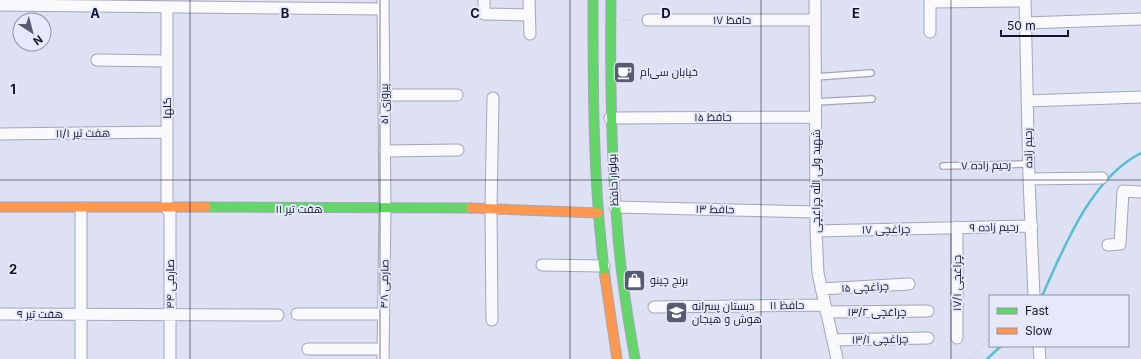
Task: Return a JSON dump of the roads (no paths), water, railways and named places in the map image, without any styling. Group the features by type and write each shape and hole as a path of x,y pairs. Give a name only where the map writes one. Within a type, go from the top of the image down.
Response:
{"street":[{"path":"484,0 484,14 529,15"},
{"path":"529,0 530,34"},
{"name":"بولوار حافظ","path":"593,0 593,120 598,213 609,318 617,359"},
{"name":"بولوار حافظ","path":"610,0 610,118 615,207 626,316 635,359"},
{"name":"شهید ولی الله چراغچی","path":"815,0 815,212 818,273 837,359"},
{"path":"930,32 930,2 1025,1"},
{"name":"رحیم زاده","path":"1025,1 1028,179 1032,226 1034,295"},
{"path":"0,6 138,3 167,7 383,5"},
{"name":"پیروزی ۵۱","path":"383,5 385,208"},
{"name":"گلها","path":"167,7 168,209"},
{"name":"حافظ ۱۷","path":"648,20 815,20"},
{"path":"1025,23 1141,20"},
{"path":"97,60 167,61"},
{"path":"384,95 457,95"},
{"path":"1027,101 1141,97"},
{"path":"492,320 491,208 493,98"},
{"name":"حافظ ۱۵","path":"610,118 815,117"},
{"name":"هفت تیر ۱۱/۱","path":"0,134 167,132"},
{"path":"384,150 458,150"},
{"path":"1028,179 1102,178"},
{"path":"1108,245 1120,244 1123,191 1141,192"},
{"name":"هفت تیر ۱۱","path":"0,207 168,209 491,208 598,213"},
{"name":"حافط ۱۳","path":"615,207 815,212"},
{"path":"81,208 81,359"},
{"name":"صارمی ۴۸","path":"383,354 385,208"},
{"name":"صارمی ۴۴","path":"168,209 170,359"},
{"name":"رحیم زاده ۹","path":"957,228 1032,226"},
{"name":"چراغچی ۱۷","path":"816,231 957,228"},
{"name":"چراغچی ۱۷/۱","path":"957,228 957,338"},
{"path":"542,265 604,266"},
{"name":"چراغچی ۱۵","path":"821,289 909,284"},
{"name":"حافظ ۱۱","path":"654,307 825,308"},
{"name":"چراغچی ۱۳/۲","path":"825,308 928,311"},
{"name":"هفت تیر ۹","path":"0,314 80,314"},
{"path":"80,314 278,315"},
{"path":"297,314 384,314"},
{"name":"چراغچی ۱۳/۱","path":"833,340 928,338"},
{"path":"1039,347 1040,359"},
{"path":"308,349 383,354"}],"lane":[{"path":"815,77 871,73"},
{"path":"815,102 872,99"},
{"name":"رحیم زاده ۷","path":"943,166 1028,164"}],"waterway":[{"path":"1042,295 1070,236 1094,196 1123,164 1141,153"},
{"path":"987,359 1000,347"}],"place":[{"name":"خیابان سی‌ام","path":"625,72"},
{"name":"برنج چینو","path":"634,280"},
{"name":"دبستان پسرانه هوش و هیجان","path":"677,312"}]}
